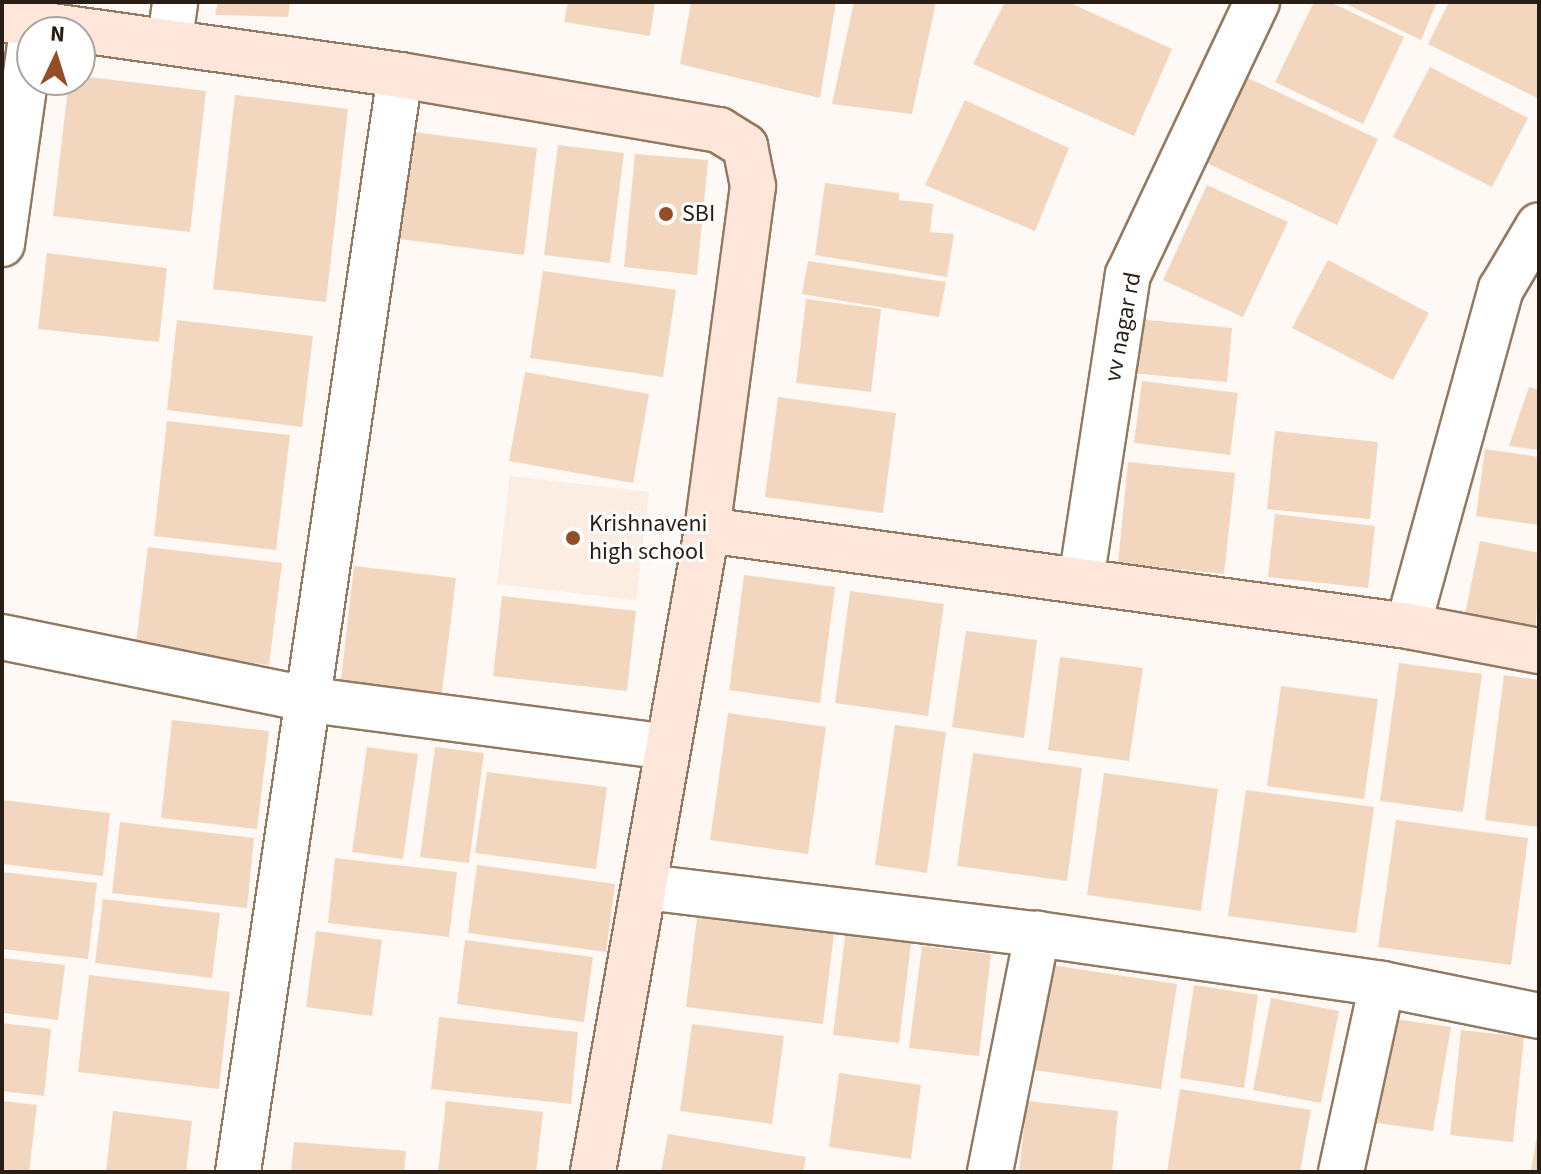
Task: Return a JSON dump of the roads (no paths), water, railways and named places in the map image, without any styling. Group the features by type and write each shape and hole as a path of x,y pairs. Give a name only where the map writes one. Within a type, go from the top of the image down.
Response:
{"street":[{"name":"vv nagar rd","path":"1081,581 1128,275 1257,2"},
{"path":"96,21 172,21 400,75 719,130 745,146 753,186 707,530 666,747 646,887 593,1172"},
{"path":"2,244 16,36"},
{"path":"238,1172 311,700 400,75"},
{"path":"1408,626 1501,289 1533,248"},
{"path":"707,530 1408,626 1539,651"},
{"path":"2,637 311,700 666,747"},
{"path":"646,887 1037,934 1382,984 1539,1016"},
{"path":"990,1172 1037,934"},
{"path":"1341,1172 1382,984"}],"place":[{"name":"SBI","path":"666,214"},
{"name":"Krishnaveni high school","path":"573,538"}]}
